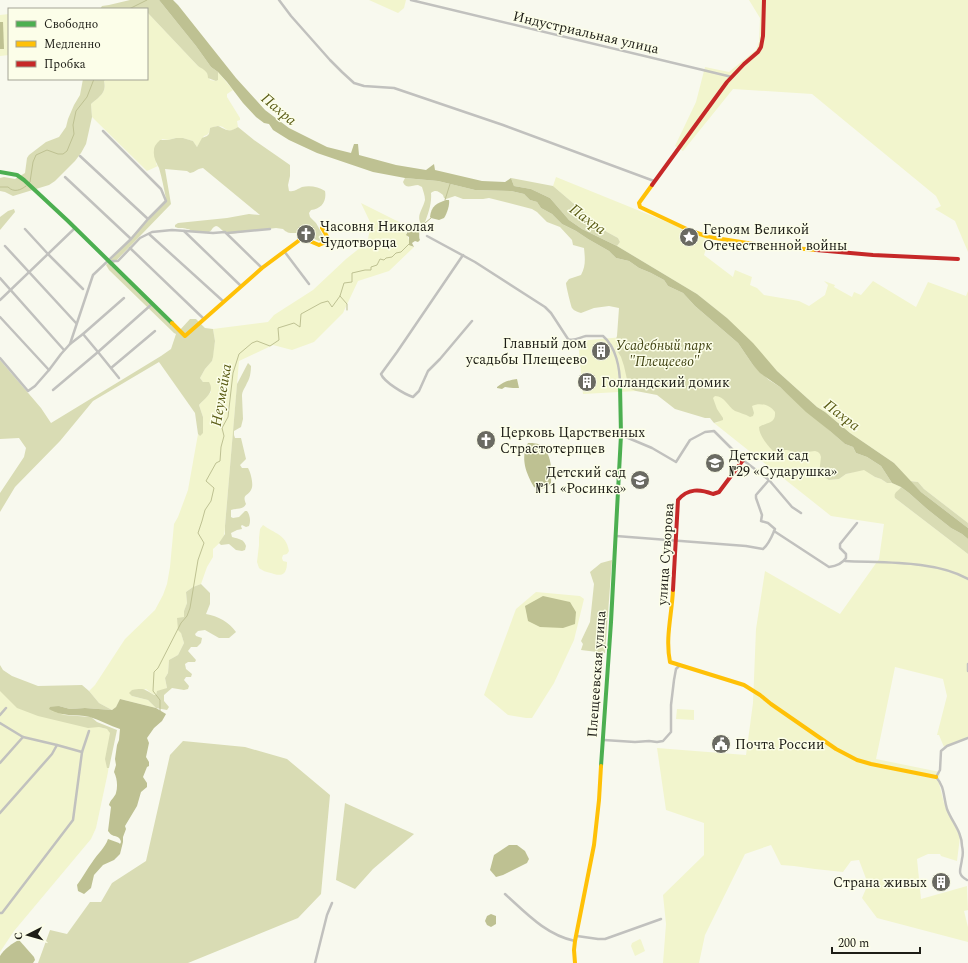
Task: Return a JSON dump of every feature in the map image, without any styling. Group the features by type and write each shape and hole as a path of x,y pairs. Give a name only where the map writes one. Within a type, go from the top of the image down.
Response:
{"street":[{"path":"279,0 291,16 330,60 354,83 364,86 394,88 654,181"},
{"name":"Индустриальная улица","path":"411,0 733,77"},
{"path":"764,0 763,36 761,47 758,52 727,82 641,199 639,203 640,208 709,237 776,246 958,260"},
{"path":"70,344 93,275 166,201 161,189 104,131"},
{"path":"80,156 148,219"},
{"path":"0,172 17,175 24,180 185,336 262,268 301,239 319,244 328,241 328,238 322,228"},
{"path":"65,177 131,238"},
{"path":"0,300 75,228"},
{"path":"25,229 83,289"},
{"path":"107,261 118,261 140,238 152,232 172,230 227,233 270,229"},
{"path":"184,231 242,286"},
{"path":"227,233 262,268"},
{"path":"149,234 224,302"},
{"path":"428,236 475,262 545,307 551,313 568,339 576,340 585,336 603,336 608,340 619,366 620,385"},
{"path":"5,246 76,323"},
{"path":"130,248 205,319"},
{"path":"284,251 310,284"},
{"path":"462,256 381,376 384,380 407,395 413,397 419,391 428,372 472,321"},
{"path":"0,278 64,350"},
{"path":"0,358 28,391 35,386 70,344 124,298"},
{"path":"53,390 152,304"},
{"path":"0,317 49,370"},
{"path":"111,368 155,331"},
{"path":"83,334 119,378"},
{"name":"Плещеевская улица","path":"575,963 575,941 594,839 599,800 616,536 621,435 620,385"},
{"path":"621,435 652,448 676,462 690,440 705,432 714,431 743,460 769,480 792,507 801,513"},
{"name":"улица Суворова","path":"679,665 670,662 668,655 678,500 686,492 691,491 705,491 712,495 719,492 743,460"},
{"path":"769,480 756,495 762,515 761,521 771,525 775,529 774,531 829,567 842,564 846,558 846,554 840,548 840,544 857,523"},
{"path":"616,536 746,546 763,549 770,541 774,531"},
{"path":"844,561 916,565 946,570 968,579"},
{"path":"968,664 968,671"},
{"path":"603,740 640,742 657,742 663,740 671,732 671,705 676,669 679,665 744,685 836,749 857,760 936,777 941,782 947,809 961,836 963,857 960,874 968,880"},
{"path":"0,715 6,708"},
{"path":"0,723 23,737 82,752"},
{"path":"0,913 2,913 73,820 82,752 89,732"},
{"path":"0,763 23,737"},
{"path":"936,777 940,770 941,751 947,746 968,738"},
{"path":"0,813 52,754 57,745"},
{"path":"505,894 542,927 556,935 575,941"},
{"path":"315,963 327,915 332,903"},
{"path":"576,936 606,939 661,919"}],"green space":[{"path":"130,0 159,0 211,67 218,72 218,80 216,81 208,78 206,72 198,66 148,13 148,8 101,8 102,6"},
{"path":"369,0 406,0 404,8 398,13"},
{"path":"749,0 968,0 968,252 955,221 935,209 941,206 936,196 812,94 733,89 683,151 675,146 696,102 705,67 729,72 756,50 759,42 760,18"},
{"path":"148,13 198,66 206,70 210,80 218,80 218,72 233,90 227,94 227,97 240,118 240,120 237,121 238,127 231,131 221,126 210,128 208,134 204,136 197,147 193,141 183,138 168,140 162,139 156,164 158,166 147,171 92,117 91,104 103,92 105,85 104,81 148,80"},
{"path":"8,14 8,55 0,56 0,15"},
{"path":"83,80 105,80 103,92 91,104 92,117 86,144 75,161 49,185 13,196 0,191 0,178 4,177 15,179 25,173 27,158 29,155 46,142 59,137 66,127 74,105 80,95"},
{"path":"218,126 226,130 235,129 238,127 290,165 288,185 289,191 311,186 325,191 324,202 318,208 311,210 309,213 310,217 316,223 325,239 319,241 303,234 290,233 283,229 276,228 230,234 216,226 209,232 203,233 186,228 175,227 178,223 227,218 249,214 260,215 203,168 190,173 187,171 165,169 171,204 111,266 179,331 190,319 196,319 205,328 213,329 215,341 212,361 200,378 203,382 209,382 211,386 209,394 199,405 203,417 203,433 200,436 198,434 195,413 159,362 93,401 60,441 15,487 0,512 0,493 24,457 26,448 19,438 0,439 0,360 41,408 51,423 171,349 176,334 109,270 106,265 166,199 159,168 154,155 154,149 157,143 160,140 183,138 193,141 197,147 202,138 209,134 210,128"},
{"path":"556,177 709,239 704,255 733,277 735,270 752,277 750,285 757,288 764,295 799,301 809,306 825,295 828,285 824,281 835,285 834,287 852,297 854,292 861,295 873,281 916,307 928,282 966,296 968,291 968,523 924,489 918,482 910,481 894,463 850,433 817,407 777,371 727,318 697,294 617,246 620,242 618,238 607,232 553,186"},
{"name":"Усадебный парк \"Плещеево\"","path":"405,178 438,181 475,190 511,191 524,194 530,200 537,202 541,208 552,214 562,224 609,251 616,258 629,261 639,268 664,280 668,286 683,293 695,306 738,343 753,365 769,380 780,387 845,444 853,447 856,453 867,457 881,466 892,483 887,483 864,470 846,474 839,479 829,480 819,474 821,457 818,452 799,453 787,450 773,451 764,440 759,430 759,427 772,421 775,416 775,412 765,405 758,404 752,406 754,413 753,416 750,417 735,411 724,399 715,396 713,398 723,420 714,423 710,418 705,418 675,409 657,395 631,389 618,352 616,339 619,308 609,306 594,308 581,313 574,310 571,306 566,283 569,279 581,275 583,272 585,259 584,248 573,245 572,240 560,227 547,222 532,209 489,198 463,199 455,196 446,199 439,192 433,192 431,193 431,201 424,225 422,225 419,216 425,200 422,187 418,185 406,186 403,182"},
{"path":"511,178 553,186 607,232 618,238 620,242 617,246 582,229 569,220 550,198 531,189 514,186"},
{"path":"361,203 411,228 406,233 412,247 414,247 389,271 358,281 343,313 314,342 292,350 273,345 239,361 224,536 213,549 213,557 207,567 201,584 186,592 187,603 184,611 184,618 177,618 184,643 178,655 169,660 168,673 165,678 167,688 154,695 146,689 132,696 148,700 156,708 120,699 116,707 112,710 99,703 89,691 95,685 125,639 155,610 167,584 174,524 188,490 198,434 200,436 203,417 199,405 211,392 200,378 212,361 215,341 213,329 268,322 274,315 313,290 361,247 366,249 371,224"},
{"path":"14,209 15,212 0,230 0,217 8,211"},
{"name":"Усадебный парк \"Плещеево\"","path":"661,304 848,453 829,480 839,479 846,474 864,469 887,483 892,483 901,487 895,498 968,554 968,737 944,747 939,735 937,735 947,696 943,679 895,667 876,759 940,772 939,783 944,803 960,837 957,861 941,856 940,854 928,854 917,859 921,899 967,886 968,910 964,911 968,927 968,942 877,918 862,898 868,884 859,860 851,861 843,872 781,865 771,845 745,854 705,935 699,963 663,963 666,924 663,895 704,855 704,823 666,810 657,748 746,755 753,703 756,629 765,571 840,614 879,559 884,524 831,516 714,423 719,422 655,390 583,394 578,341 623,337"},
{"path":"248,363 251,366 251,370 249,379 242,394 243,419 241,427 234,431 234,435 235,438 241,438 246,459 240,465 242,468 248,468 252,488 245,497 245,506 231,510 231,517 233,518 239,517 245,511 247,511 249,516 249,526 246,527 242,525 242,529 231,533 232,537 244,542 246,546 245,550 242,551 236,550 229,544 221,545 219,543 225,534 237,384"},
{"path":"910,481 918,482 924,489 968,523 968,528 921,492"},
{"path":"901,487 951,528 968,539 968,554 895,498 895,493"},
{"path":"263,525 283,538 288,545 289,551 287,554 283,555 282,558 283,561 287,562 286,571 283,574 277,575 259,568 257,562 259,538 260,529"},
{"path":"612,560 605,653 581,650 583,644 581,641 590,622 594,584 590,572 601,563"},
{"path":"201,584 210,593 210,604 206,614 223,620 236,632 229,638 219,638 205,630 198,631 195,634 196,636 202,638 201,643 197,647 191,647 188,651 196,660 195,662 188,662 185,664 186,669 192,674 191,677 186,677 184,680 189,686 188,689 184,690 172,688 164,695 164,701 169,707 167,710 156,708 148,700 132,696 129,693 132,690 142,689 156,695 157,691 167,688 165,678 168,673 169,660 178,655 184,643 181,633 178,630 177,618 184,617 184,611 187,603 186,592"},
{"path":"536,592 580,596 584,599 574,640 554,683 532,718 526,718 508,715 484,695 516,609"},
{"path":"0,665 3,670 12,676 38,686 82,685 99,703 112,710 85,708 70,709 59,706 52,711 64,715 91,717 97,722 117,730 109,768 107,768 105,759 110,733 107,729 99,727 88,728 38,716 17,708 0,691"},
{"path":"0,686 76,720 113,731 108,772 96,828 91,839 14,931 0,952"},
{"path":"677,709 694,710 694,720 676,719"},
{"path":"183,741 245,747 287,759 330,795 321,894 298,918 188,963 38,963 50,930 67,934 90,902 101,902 112,883 146,861 170,755"},
{"path":"345,803 414,834 373,869 355,889 336,880"},
{"path":"640,939 645,951 635,956 631,946 632,943"}],"shaded area":[{"path":"159,0 173,0 236,78 265,110 289,128 327,147 351,153 354,144 358,144 359,155 396,165 426,170 434,164 435,170 482,181 505,182 511,178 514,186 531,189 550,198 569,220 582,229 617,246 697,294 727,318 753,343 777,371 817,407 850,433 894,463 921,492 968,528 968,539 951,528 901,487 892,483 881,466 867,457 856,453 853,447 845,444 806,412 780,387 760,373 738,343 695,306 683,293 668,286 664,280 639,268 629,261 616,258 609,251 562,224 552,214 541,208 537,202 530,200 524,194 511,191 475,190 438,181 405,178 373,172 317,153 289,140 273,130 269,124 264,123 256,117 243,103 227,82 211,67"},
{"path":"0,22 3,22 4,49 0,49"},
{"path":"449,200 449,204 444,218 439,220 431,218 433,208 437,204"},
{"path":"411,228 417,229 419,232 420,240 412,243 414,247 409,245 409,237 406,235"},
{"path":"517,379 519,388 497,388 504,383"},
{"path":"528,443 536,443 540,445 547,452 549,457 551,483 545,488 541,489 534,487 529,476 524,460 524,454"},
{"path":"543,596 570,602 576,612 575,624 563,628 540,627 528,621 525,606"},
{"path":"120,699 156,708 166,714 162,721 154,728 147,738 149,743 146,757 149,762 149,766 147,767 143,777 147,783 147,787 141,792 137,806 125,826 126,829 120,854 114,860 103,865 94,875 91,888 84,894 78,891 77,885 108,839 120,844 121,842 119,838 112,835 108,831 111,807 109,805 117,788 114,772 120,729 90,717 58,713 49,709 50,707 59,706 70,709 85,708 112,710 116,707"},
{"path":"509,845 517,845 525,851 529,859 527,863 496,877 490,870 494,855"},
{"path":"491,914 496,916 496,924 491,927 487,925 485,921 487,916"},
{"path":"19,940 34,957 35,960 33,963 0,963 1,954 14,942"}],"waterway":[{"path":"131,8 147,0"},
{"path":"29,183 33,162 36,155 47,150 58,154 63,154 67,151 74,134 73,125 76,111 87,97 94,80"},
{"name":"Неумейка","path":"445,200 450,184"},
{"path":"0,187 20,190 26,186"},
{"name":"Неумейка","path":"418,229 431,218"},
{"name":"Неумейка","path":"160,711 160,700 153,691 154,672 158,668 190,608 198,560 204,543 198,533 205,510 211,501 214,488 206,481 216,463 220,461 221,447 224,436 222,428 228,417 233,373 239,354 252,343 257,341 270,346 279,340 278,328 294,323 300,327 301,314 321,303 328,301 332,307 340,296 344,283 352,282 352,273 371,270 371,267 377,265 380,259 384,260 392,257 396,253 401,252 409,244"},
{"path":"340,296 347,304 347,310"}],"traffic: fast":[{"path":"0,172 17,175 24,180 172,323"},
{"path":"601,766 611,622 621,435 620,385"}],"traffic: slow":[{"path":"652,185 639,203 640,207 691,231 709,237 760,245 816,250"},
{"path":"172,323 185,336 262,268 301,239 305,239 319,245 328,241 328,238 322,228"},
{"path":"673,590 668,635 670,662 744,685 836,749 857,760 936,777"},
{"path":"575,963 575,941 594,845 601,766"}],"traffic: jam":[{"path":"652,185 727,82 758,52 761,47 763,36 764,0"},
{"path":"816,250 873,255 958,259"},
{"path":"673,590 678,500 686,493 694,491 703,491 713,494 719,492 743,460"}],"place":[{"name":"Часовня Николая Чудотворца","path":"306,234"},
{"name":"Героям Великой Отечественной войны","path":"689,237"},
{"name":"Главный дом усадьбы Плещеево","path":"601,351"},
{"name":"Голландский домик","path":"587,382"},
{"name":"Церковь Царственных Страстотерпцев","path":"486,440"},
{"name":"Детский сад №29 «Сударушка»","path":"715,463"},
{"name":"Детский сад №11 «Росинка»","path":"640,480"},
{"name":"Почта России","path":"721,744"},
{"name":"Страна живых","path":"941,882"}],"water label":[{"name":"Пахра","path":"279,109"},
{"name":"Пахра","path":"588,219"},
{"name":"Пахра","path":"842,415"}]}
